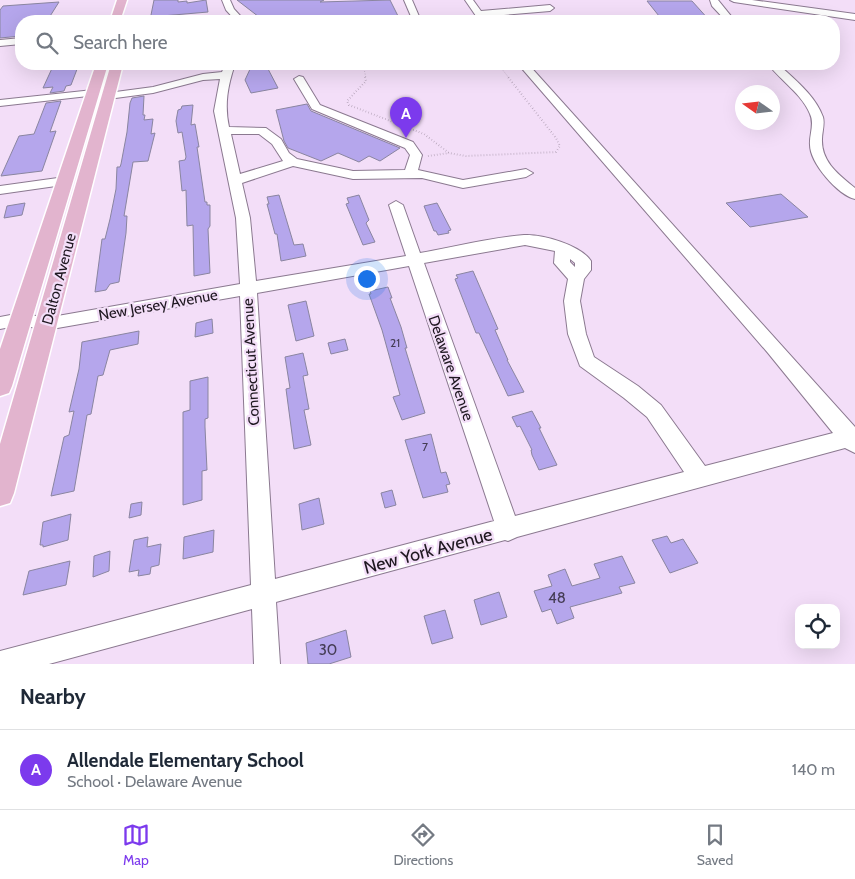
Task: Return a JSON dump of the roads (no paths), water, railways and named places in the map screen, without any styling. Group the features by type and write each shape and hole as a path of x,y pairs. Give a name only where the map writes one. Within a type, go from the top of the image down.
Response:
{"main road":[{"path":"117,15 122,0"},
{"name":"Dalton Avenue","path":"0,493 46,324 100,94 102,70"},
{"name":"Dalton Avenue","path":"0,386 10,321 100,94 114,70"}],"street":[{"path":"226,0 230,10 235,15"},
{"path":"408,0 414,15"},
{"path":"469,0 479,14 529,15 550,8 542,0"},
{"path":"714,0 715,4 725,15"},
{"path":"734,0 835,15"},
{"path":"840,16 855,18"},
{"path":"0,43 15,42"},
{"path":"0,103 152,90 225,70"},
{"name":"Connecticut Avenue","path":"228,70 223,86 220,110 243,218 267,664"},
{"path":"528,70 853,440"},
{"path":"779,70 806,97 817,116 819,128 816,137 817,156 820,162 855,195"},
{"path":"299,79 316,107 409,146 416,155 411,174"},
{"path":"223,130 262,132 277,142 284,156 293,162 353,175 422,174 463,184 526,173"},
{"path":"234,181 293,162"},
{"path":"0,190 64,182"},
{"name":"Delaware Avenue","path":"396,205 508,530"},
{"name":"New Jersey Avenue","path":"46,324 525,240 537,240 563,249 583,261 583,270 576,278 572,301 577,334 586,361 632,392 654,411 700,477"},
{"path":"10,321 46,324"},
{"name":"New York Avenue","path":"0,664 508,530 700,477 853,440"}],"place":[{"name":"Allendale Elementary School","path":"406,138"}]}
